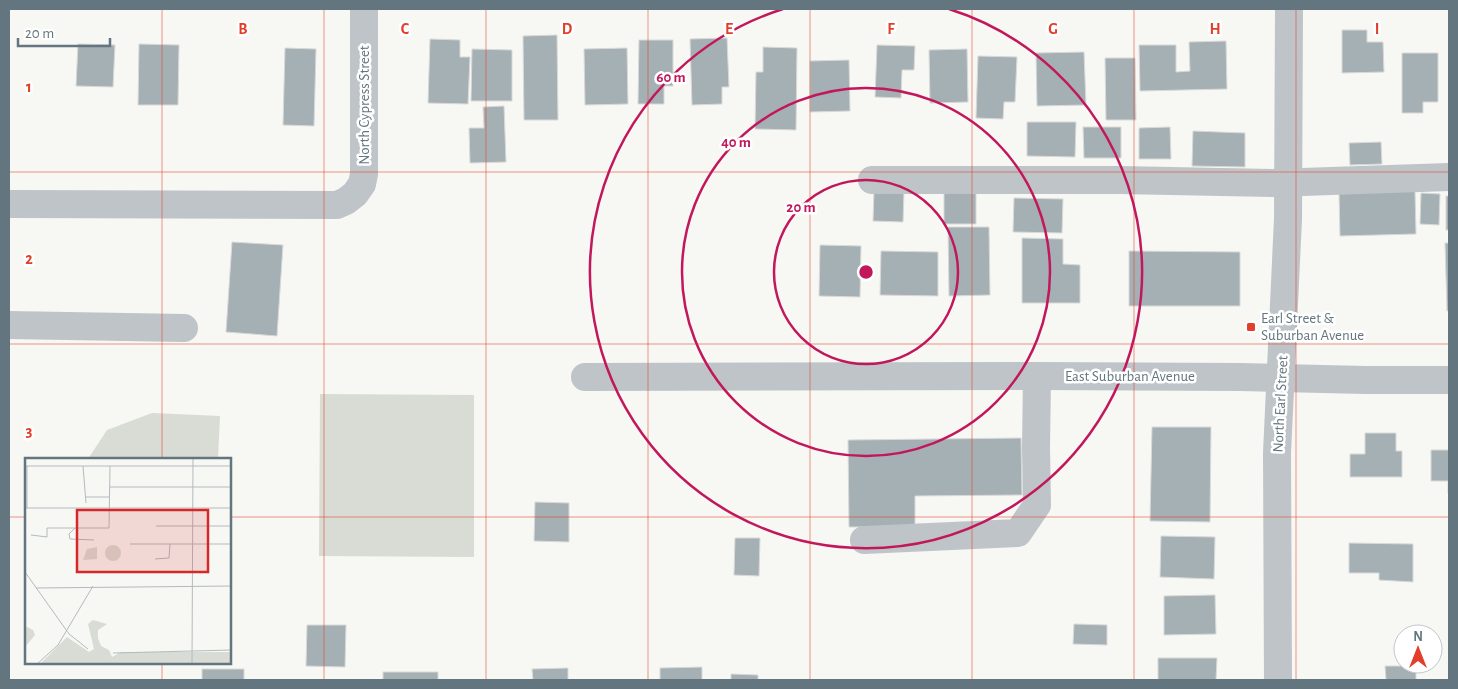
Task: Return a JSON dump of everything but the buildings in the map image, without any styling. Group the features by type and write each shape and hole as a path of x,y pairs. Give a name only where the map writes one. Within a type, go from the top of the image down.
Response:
{"street":[{"name":"North Cypress Street","path":"9,204 343,203 352,197 362,184 364,174 364,9"},
{"name":"North Earl Street","path":"1278,680 1277,453 1289,182 1289,9"},
{"path":"872,180 1289,182 1449,178"},
{"path":"9,325 184,328"},
{"path":"864,540 1018,533 1037,505 1037,376"},
{"name":"East Suburban Avenue","path":"585,377 1037,376 1449,380"}],"shaded area":[{"path":"320,394 474,395 474,557 319,556"},
{"path":"152,413 220,416 218,458 89,458 107,430"}],"place":[{"name":"Earl Street & Suburban Avenue","path":"1251,327"}]}
